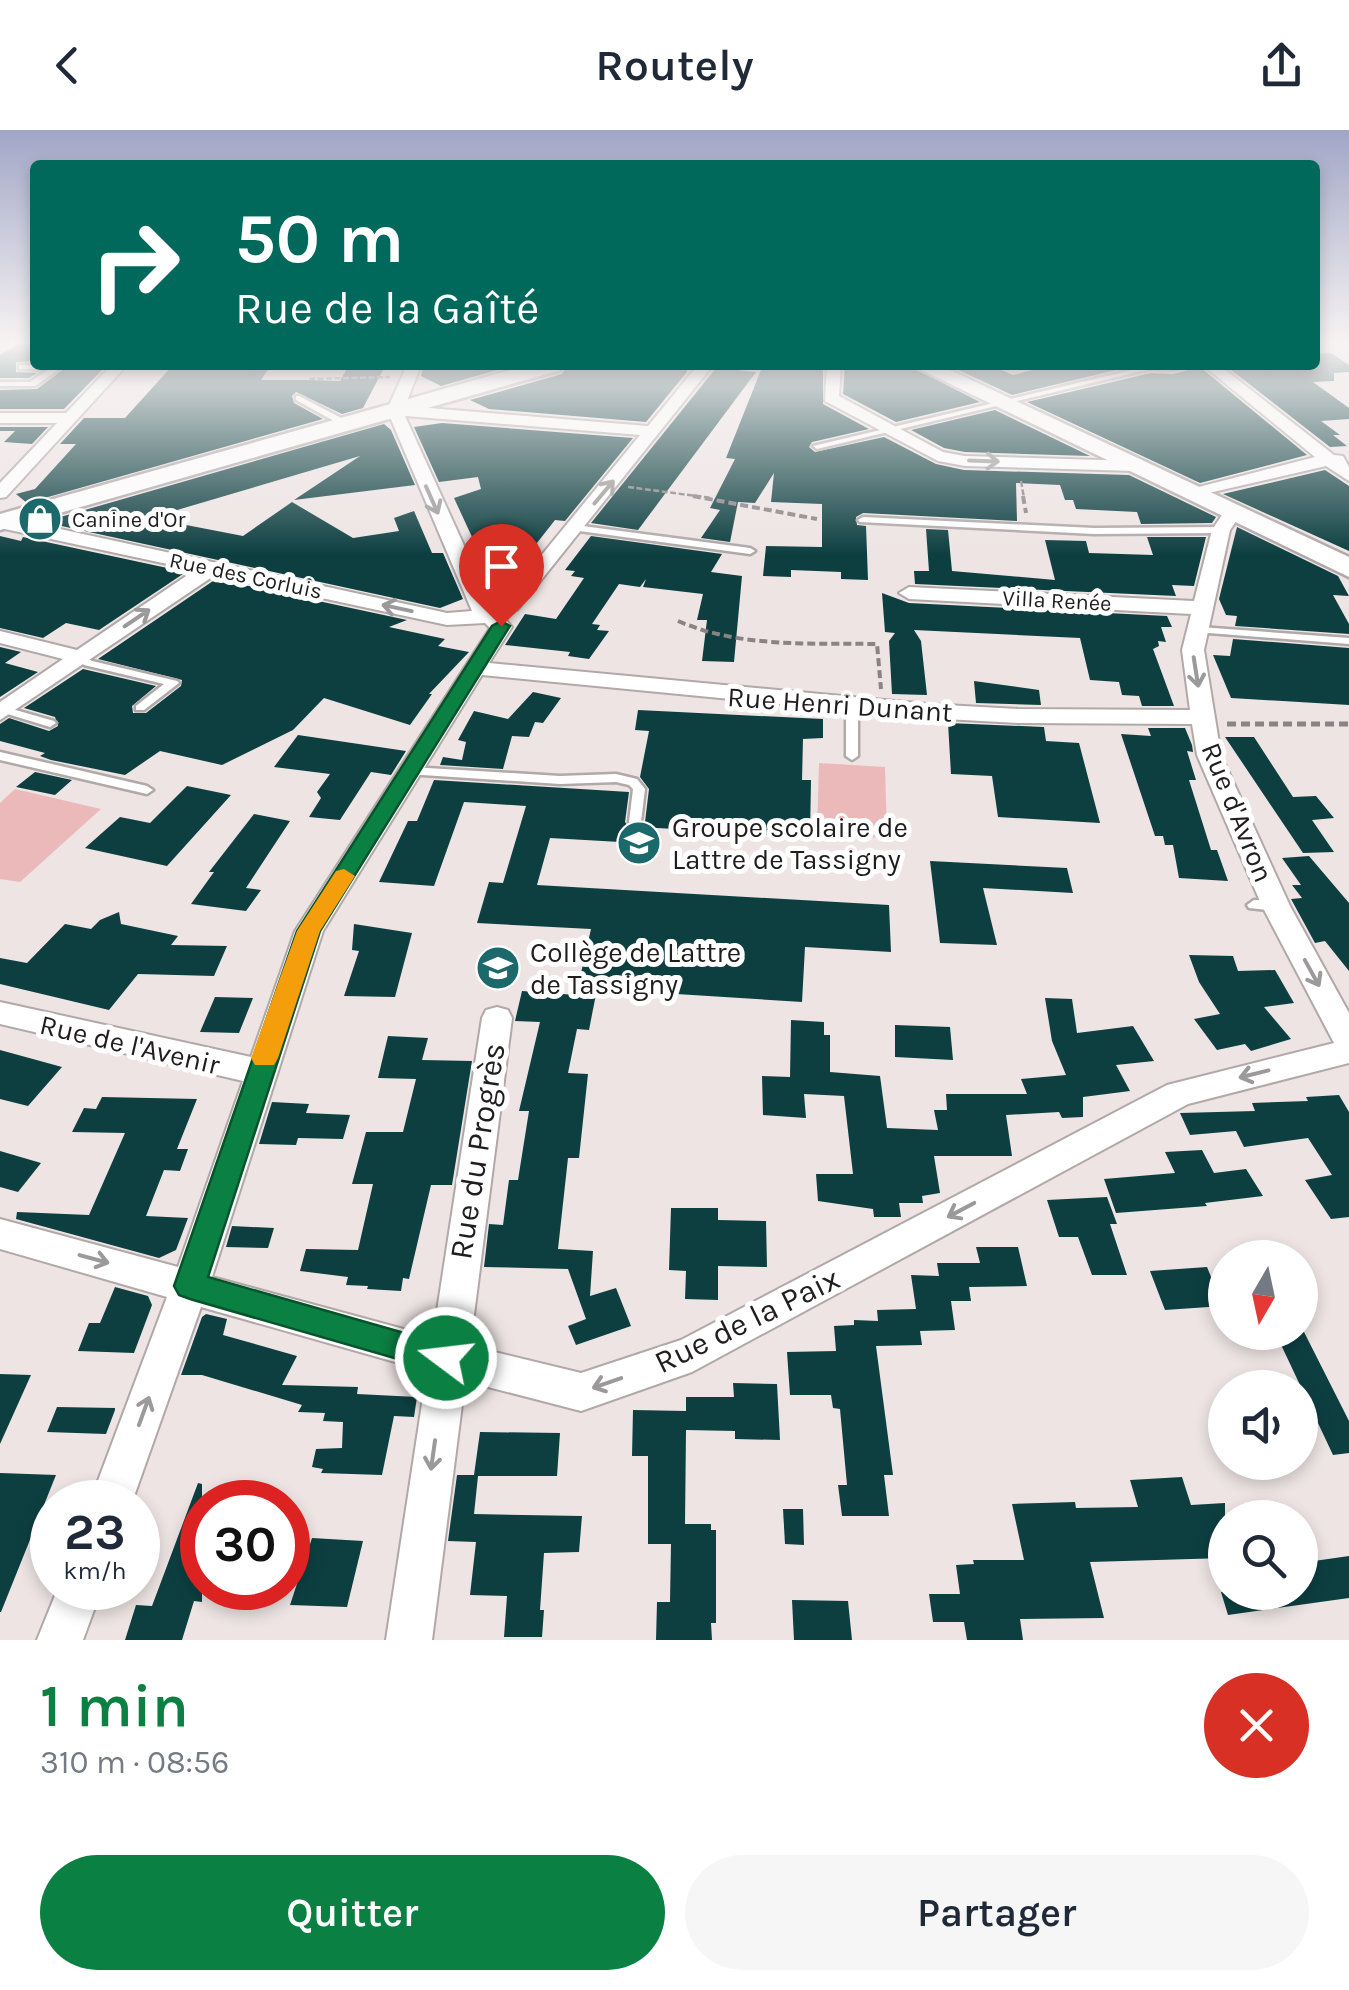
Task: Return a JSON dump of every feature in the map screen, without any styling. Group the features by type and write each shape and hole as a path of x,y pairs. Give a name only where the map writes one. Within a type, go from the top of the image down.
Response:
{"street":[{"path":"0,493 75,413"},
{"path":"0,522 383,413"},
{"path":"119,1480 190,1286 308,931 501,626 478,605 396,413"},
{"path":"437,413 650,431"},
{"path":"492,616 511,605 648,440 650,431 665,413"},
{"path":"859,413 938,456 1134,466"},
{"path":"1023,413 1192,494 1227,521 1349,568"},
{"path":"1270,413 1349,476"},
{"path":"0,418 71,418"},
{"path":"1192,494 1328,460 1349,459"},
{"path":"0,472 20,472"},
{"name":"Rue d'Avron","path":"1227,521 1193,650 1209,755 1265,906 1349,1041"},
{"name":"Rue des Corluis","path":"0,522 447,619 492,616"},
{"path":"2,712 211,568"},
{"name":"Villa Renée","path":"909,593 1203,619"},
{"path":"0,637 80,657"},
{"name":"Rue Henri Dunant","path":"476,668 852,706 1048,719 1154,712 1204,718"},
{"name":"Rue de l'Avenir","path":"0,1013 240,1070 262,1070"},
{"name":"Rue du Progrès","path":"409,1640 497,1018"},
{"name":"Rue de la Paix","path":"0,1234 581,1392 692,1354 1178,1094 1349,1051"},
{"path":"60,1640 72,1610"}],"lane":[{"path":"327,413 346,424"},
{"path":"817,446 958,413"},
{"path":"864,520 1014,527 1227,521"},
{"path":"574,528 750,551"},
{"path":"1203,619 1349,641"},
{"path":"80,657 173,683 140,708"},
{"path":"852,706 852,756"},
{"path":"2,712 50,723"},
{"path":"0,756 147,790"},
{"path":"411,771 560,780 616,778 633,782 639,790 635,822"}],"path":[{"path":"1014,527 1028,511 1016,462"},
{"path":"610,485 742,502 816,519"},
{"path":"678,621 691,629 739,637 877,644 883,708"},
{"path":"1204,718 1228,724 1349,724"}],"shaded area":[{"path":"819,763 885,767 887,838 817,834"},
{"path":"15,789 101,809 20,882 0,879 0,803"}],"building":[{"path":"129,413 313,413 323,419 27,503 16,494 35,489 76,444 60,444 84,418 125,418"},
{"path":"543,413 653,413 646,422"},
{"path":"679,413 725,413 638,530 591,523"},
{"path":"744,413 840,413 869,429 812,442 809,447 815,452 884,437 936,464 964,470 1129,475 1216,517 1212,523 1141,524 1137,512 1076,509 1073,500 1065,500 1060,485 1016,483 1017,521 863,513 856,517 857,525 866,526 868,580 841,579 841,572 791,570 791,577 763,576 766,546 822,547 822,504 771,502 774,473 755,503 738,502 730,542 701,538 720,510 710,508 735,459 726,458"},
{"path":"880,413 932,413 896,422"},
{"path":"980,413 1002,413 1090,456 965,452 944,448 911,430"},
{"path":"1051,413 1256,413 1307,455 1200,483"},
{"path":"1287,413 1349,413 1349,419 1321,421 1340,435 1333,435 1347,446 1330,447"},
{"path":"442,423 633,438 565,521 555,520 533,548 520,546 512,585 494,602 471,552 479,552 454,498 481,489 478,477 439,482 414,427"},
{"path":"384,424 391,430 415,485 294,500 360,456 150,518 243,536 292,502 353,538 399,531 394,518 414,511 432,553 443,553 463,599 440,608 43,522"},
{"path":"0,427 48,427 32,444 4,442 15,431 0,431"},
{"path":"1325,470 1349,486 1349,551 1223,494"},
{"path":"1237,527 1338,576 1349,596 1333,595 1349,624 1349,634 1235,626 1237,616 1226,615 1219,599"},
{"path":"926,529 948,530 952,571 1055,580 1045,540 1086,541 1089,553 1153,555 1147,537 1206,537 1194,586 1172,585 1176,596 915,584 914,571 929,571"},
{"path":"0,536 21,541 23,537 186,572 99,630 66,623 43,638 0,628"},
{"path":"591,536 722,554 711,572 742,576 734,662 702,661 707,620 697,620 703,594 643,587 646,579 640,587 619,584 592,624 600,625 597,630 609,631 589,659 568,656 570,652 505,645 525,614 556,619 584,578 571,576 575,571 565,570"},
{"path":"216,579 407,620 389,627 445,639 438,646 469,652 429,694 410,725 324,698 293,730 222,765 160,751 125,775 51,760 40,756 45,753 0,741 0,724 9,718 49,731 58,726 55,717 24,708 83,669 156,686 132,706 133,713 146,713 181,686 182,680 98,659"},
{"path":"882,593 909,603 1167,616 1172,627 1161,627 1166,642 1158,641 1159,646 1153,649 1174,706 1142,706 1139,696 1122,695 1119,682 1090,680 1080,638 914,630 921,641 927,695 892,694 889,641 895,633 885,632"},
{"path":"1233,639 1349,648 1349,705 1231,698 1213,655 1230,656"},
{"path":"0,647 21,652 5,663 38,672 0,697"},
{"path":"974,681 1039,690 1041,705 976,703"},
{"path":"533,692 561,698 543,723 535,722 529,737 512,736 503,769 440,765 443,757 462,760 466,742 458,740 474,711 508,719"},
{"path":"638,710 823,719 823,738 803,739 802,780 811,780 810,837 640,827 645,822 649,789 640,777 649,731 635,730"},
{"path":"948,723 1044,727 1046,741 1079,743 1100,823 998,817 992,776 951,774"},
{"path":"1148,728 1185,728 1192,745 1193,752 1187,751 1196,780 1189,780 1211,850 1217,850 1228,881 1179,878 1173,845 1165,845 1163,836 1155,836 1121,734 1151,736"},
{"path":"298,735 406,751 391,775 371,772 340,820 309,817 321,798 317,792 330,774 274,767"},
{"path":"1225,737 1254,737 1293,797 1316,796 1334,818 1312,820 1334,852 1303,853"},
{"path":"35,772 72,780 55,795 16,787"},
{"path":"434,780 629,792 625,822 629,827 624,826 620,842 550,838 537,885 889,905 891,952 805,947 802,1002 597,989 589,1030 577,1029 568,1073 588,1074 579,1158 568,1158 558,1249 593,1251 590,1296 616,1288 631,1326 576,1345 568,1326 586,1319 568,1269 484,1267 489,1224 503,1225 509,1180 518,1180 529,1111 519,1111 540,1022 515,1021 522,991 576,995 591,929 477,923 489,882 503,883 526,806 464,802 434,886 379,882 408,821 417,821"},
{"path":"187,786 231,795 167,866 85,848 120,817 150,823"},
{"path":"254,814 290,821 246,888 261,890 246,911 191,904 214,872 209,872"},
{"path":"1309,856 1349,903 1349,971 1325,941 1315,943 1291,899 1302,898 1292,885 1301,885 1282,858"},
{"path":"930,861 1067,868 1073,893 983,888 997,945 940,943"},
{"path":"119,912 121,924 178,936 171,945 227,946 214,976 138,974 109,1010 0,984 0,958 27,963 65,924 91,929 100,920"},
{"path":"354,924 412,933 395,997 344,996 359,951 352,950"},
{"path":"1189,955 1233,956 1238,971 1275,970 1294,1003 1264,1007 1291,1039 1251,1051 1245,1044 1217,1050 1194,1019 1220,1014 1199,982"},
{"path":"215,997 253,998 239,1033 200,1032"},
{"path":"1045,998 1072,999 1077,1033 1133,1026 1154,1061 1116,1065 1130,1091 1083,1097 1083,1117 1062,1118 1059,1112 1006,1115 1012,1156 934,1156 940,1193 922,1196 923,1203 899,1203 901,1217 874,1217 873,1209 818,1201 816,1174 853,1174 844,1096 804,1094 806,1118 763,1115 762,1076 790,1077 791,1020 824,1022 824,1035 830,1035 830,1072 880,1076 887,1128 938,1130 934,1110 947,1110 946,1094 1027,1094 1021,1079 1066,1075 1052,1041"},
{"path":"895,1025 950,1027 953,1060 895,1057"},
{"path":"388,1036 428,1038 422,1060 472,1061 452,1185 431,1185 409,1279 403,1278 401,1291 346,1285 348,1277 300,1271 306,1249 358,1250 373,1184 352,1184 366,1132 403,1132 416,1079 378,1078"},
{"path":"0,1050 62,1067 28,1106 0,1099"},
{"path":"1339,1095 1349,1112 1349,1217 1331,1219 1305,1180 1332,1175 1308,1138 1244,1147 1236,1131 1190,1135 1180,1113 1255,1111 1252,1103 1308,1101 1306,1097"},
{"path":"102,1097 197,1099 177,1149 188,1149 180,1171 164,1170 146,1216 188,1218 176,1250 159,1258 16,1219 17,1212 89,1215 125,1133 72,1132 84,1108 96,1109"},
{"path":"272,1102 309,1104 306,1113 350,1115 343,1139 298,1138 296,1145 259,1144"},
{"path":"1202,1150 1214,1173 1246,1169 1263,1196 1205,1203 1207,1206 1116,1213 1104,1179 1175,1173 1165,1152"},
{"path":"0,1151 41,1163 18,1192 0,1187"},
{"path":"1107,1197 1117,1224 1110,1224 1127,1275 1092,1275 1078,1237 1059,1237 1047,1200"},
{"path":"671,1208 718,1208 718,1220 766,1221 767,1267 718,1266 718,1300 685,1299 686,1271 669,1270"},
{"path":"232,1226 274,1228 268,1248 226,1247"},
{"path":"976,1247 1018,1247 1027,1286 969,1287 971,1301 951,1301 955,1330 920,1331 922,1345 876,1346 893,1475 884,1475 889,1516 842,1516 838,1485 847,1485 840,1409 833,1408 831,1395 790,1395 787,1352 836,1351 834,1326 854,1325 854,1320 878,1321 877,1310 916,1309 911,1275 939,1276 937,1263 980,1263"},
{"path":"1207,1267 1208,1307 1165,1310 1150,1271"},
{"path":"115,1287 148,1296 152,1305 134,1353 78,1351 89,1323 100,1323"},
{"path":"206,1314 227,1319 223,1335 297,1356 282,1385 358,1387 357,1394 417,1397 414,1417 394,1416 382,1475 321,1473 323,1469 312,1467 316,1449 342,1448 343,1422 323,1421 325,1413 298,1412 302,1405 202,1375 181,1375"},
{"path":"1283,1350 1313,1350 1349,1421 1349,1453 1333,1455 1318,1423 1318,1370 1293,1370"},
{"path":"0,1374 31,1375 0,1444"},
{"path":"733,1383 777,1384 780,1440 735,1439 735,1431 686,1430 685,1524 711,1524 711,1530 716,1530 716,1623 711,1623 712,1640 656,1640 657,1602 670,1602 671,1544 648,1544 648,1456 632,1456 633,1410 686,1411 686,1397 734,1397"},
{"path":"57,1407 115,1410 106,1434 47,1432"},
{"path":"480,1432 560,1433 557,1476 478,1476 474,1514 582,1516 579,1552 544,1553 542,1637 504,1637 507,1596 470,1595 476,1542 448,1541 457,1475 474,1475"},
{"path":"0,1473 56,1475 54,1480 30,1480 30,1540 0,1612"},
{"path":"1182,1477 1191,1505 1208,1504 1208,1559 1090,1562 1104,1618 1020,1619 1023,1640 967,1640 964,1622 933,1622 929,1594 960,1594 956,1565 974,1564 973,1560 1024,1560 1012,1504 1075,1502 1076,1508 1138,1507 1130,1480"},
{"path":"783,1509 803,1509 804,1545 785,1544"},
{"path":"180,1531 180,1610 191,1610 182,1640 125,1640 134,1610 160,1610 160,1585"},
{"path":"312,1538 363,1541 347,1607 310,1606"},
{"path":"1349,1556 1349,1598 1318,1602 1318,1560"},
{"path":"792,1600 848,1601 852,1640 794,1640"},
{"path":"1226,1610 1264,1610 1228,1615"}],"slow traffic":[{"path":"264,1058 308,931 344,876"}],"place":[{"name":"Canine d'Or","path":"40,519"},
{"name":"Groupe scolaire de Lattre de Tassigny","path":"639,843"},
{"name":"Collège de Lattre de Tassigny","path":"498,968"}],"route":[{"path":"446,1358 190,1286 308,931 501,626"}]}
